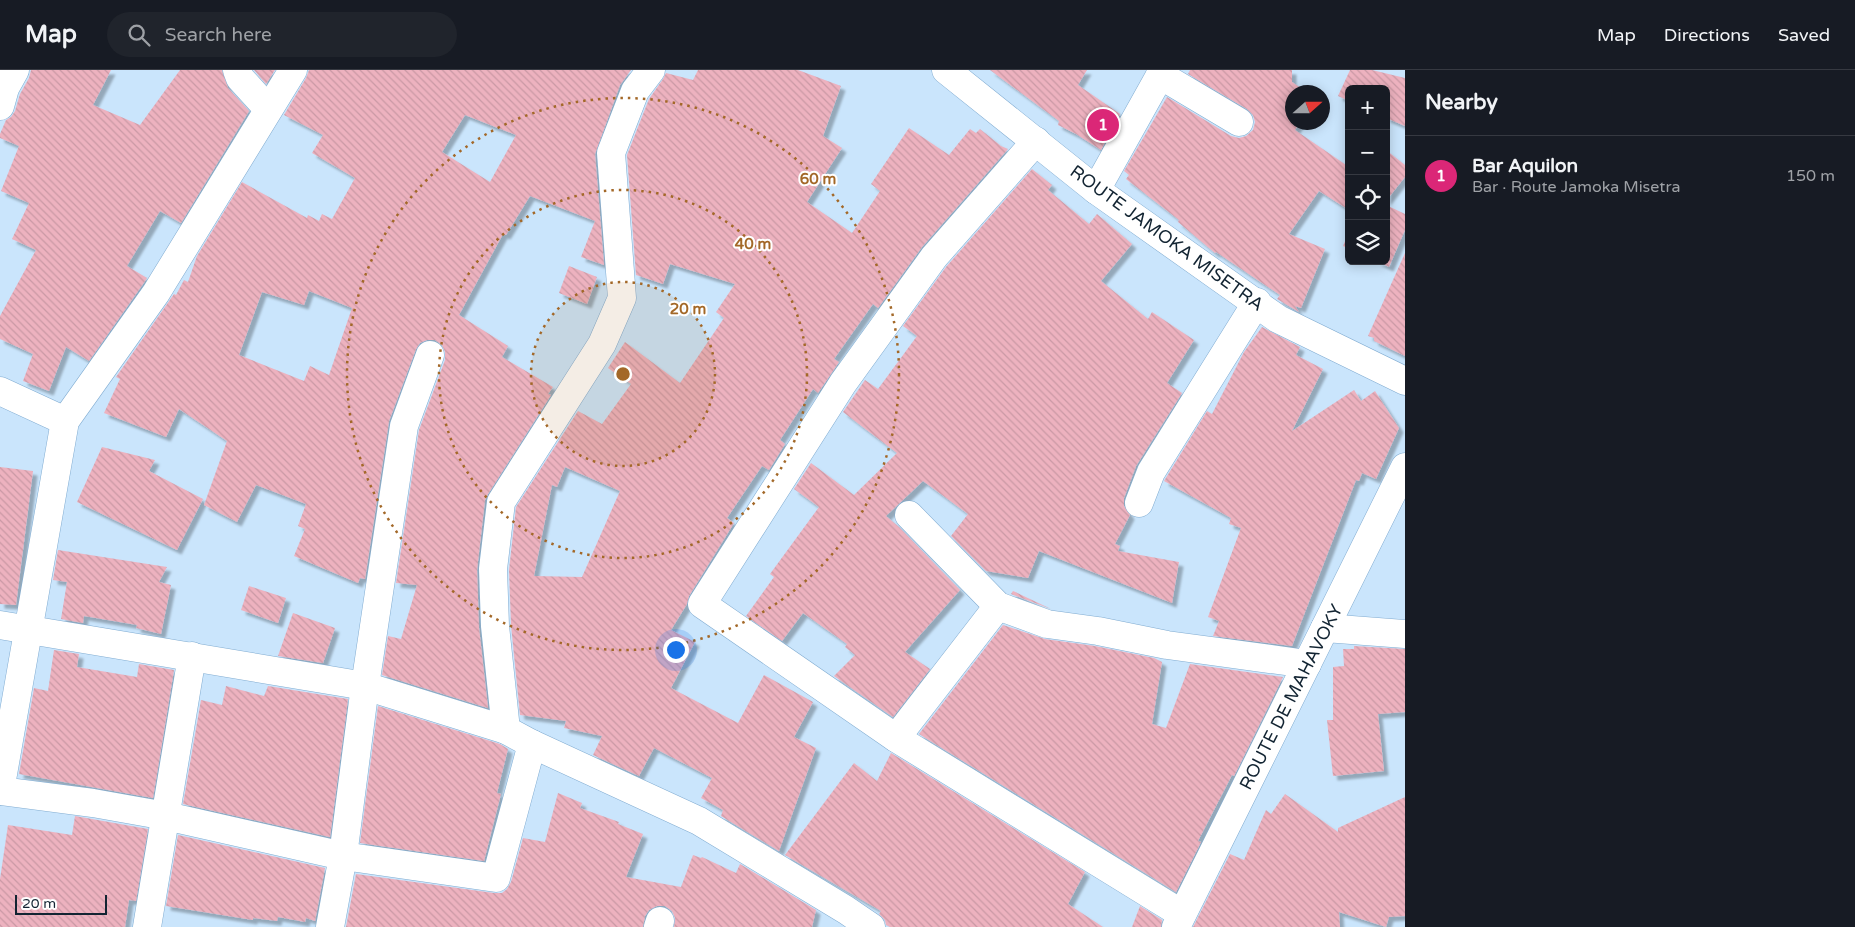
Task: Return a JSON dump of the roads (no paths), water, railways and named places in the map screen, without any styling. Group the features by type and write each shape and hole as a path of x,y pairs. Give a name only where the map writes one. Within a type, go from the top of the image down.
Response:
{"street":[{"path":"0,106 5,88 15,70"},
{"path":"237,70 240,78 268,109"},
{"path":"293,70 156,293 65,421 0,791 93,803 166,816 343,856 496,878 532,744"},
{"path":"506,730 495,626 493,568 500,502 602,344 622,298 611,153 635,90 651,70"},
{"name":"ROUTE JAMOKA MISETRA","path":"946,70 1096,190 1257,302 1278,319 1405,381"},
{"path":"1096,190 1161,72 1239,122"},
{"path":"1036,141 934,257 843,383 702,604 896,738 1179,921"},
{"path":"1140,503 1151,472 1257,302"},
{"path":"330,927 343,856 365,686 404,426 430,355"},
{"path":"0,391 65,421"},
{"name":"ROUTE DE MAHAVOKY","path":"1179,921 1405,467"},
{"path":"909,515 998,606 1047,624 1098,631 1167,645 1307,664"},
{"path":"896,738 998,606"},
{"path":"0,625 365,686 506,730 532,744 699,821 844,918 871,927"},
{"path":"1326,628 1405,634"},
{"path":"147,927 192,656"}],"place":[{"name":"Bar Aquilon","path":"1103,125"}]}
